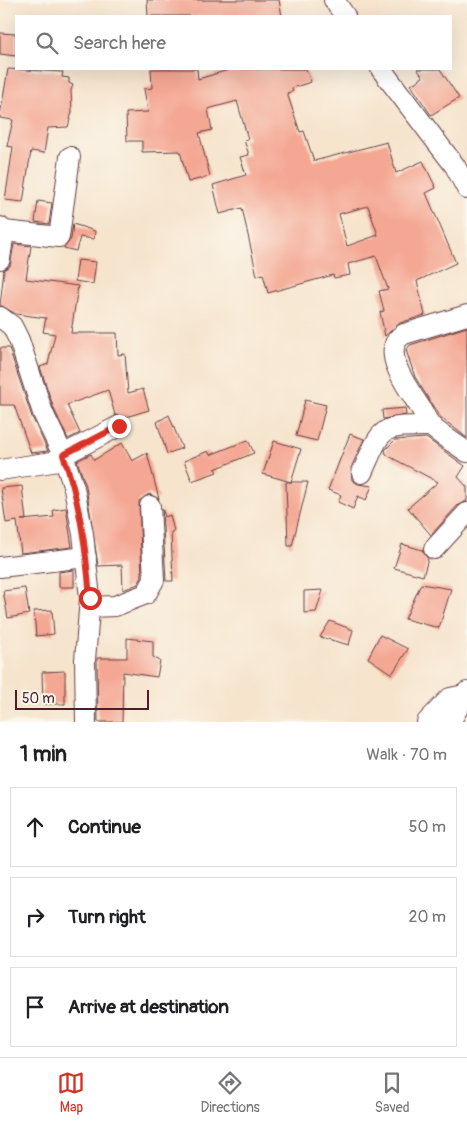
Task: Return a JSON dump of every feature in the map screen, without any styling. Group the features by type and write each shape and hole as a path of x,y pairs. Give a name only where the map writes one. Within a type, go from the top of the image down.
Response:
{"street":[{"path":"334,0 344,15"},
{"path":"382,70 454,166 467,189"},
{"path":"0,259 2,229 59,237 70,157"},
{"path":"467,315 404,334 394,344 395,362 404,383 432,426 467,452"},
{"path":"0,317 12,326 19,340 43,413 64,457 74,488 86,557 90,607 85,660 86,722"},
{"path":"0,470 64,457 119,426"},
{"path":"362,473 374,444 384,431 396,428 432,426"},
{"path":"90,607 115,606 146,594 151,589 154,580 150,506"},
{"path":"434,549 467,513"},
{"path":"0,567 86,557"},
{"path":"427,722 450,698 466,693"},
{"path":"450,722 466,693"}],"building":[{"path":"147,0 279,0 282,15 148,15"},
{"path":"0,33 15,34 15,56 0,54"},
{"path":"8,69 63,72 62,77 69,78 69,83 73,85 71,90 72,112 68,127 48,128 44,153 31,151 23,202 5,200 13,147 7,146 13,120 0,118"},
{"path":"151,70 197,70 198,79 229,70 306,70 311,82 292,88 293,91 287,93 300,132 304,131 314,161 387,142 396,173 423,161 436,188 426,193 456,263 417,281 425,315 400,323 385,336 380,312 384,311 379,291 388,289 376,256 348,264 350,275 334,278 333,275 268,293 263,274 257,276 242,208 220,214 213,185 246,175 240,157 249,155 244,140 248,139 237,101 208,109 212,130 199,133 210,176 188,182 180,151 142,152 142,141 127,141 126,113 148,112 144,89 152,88","holes":["368,206 378,235 347,246 339,214"]},
{"path":"418,70 441,70 459,98 431,115 411,85 423,77"},
{"path":"38,201 52,203 49,224 35,222"},
{"path":"73,224 95,231 94,239 80,237 76,251 64,248 71,239"},
{"path":"14,244 31,246 26,279 78,286 71,333 117,333 118,355 125,354 128,393 143,389 149,410 126,417 115,415 108,390 67,405 80,433 68,439 54,409 40,367 48,364 55,334 43,332 46,318 16,314 0,305 3,270 10,266"},
{"path":"78,260 96,262 93,284 75,281"},
{"path":"467,327 467,438 439,416 415,377 406,350 410,345"},
{"path":"0,348 9,348 32,417 48,451 31,453 14,405 0,405"},
{"path":"305,400 326,405 317,441 296,436"},
{"path":"405,408 406,415 383,419 382,410"},
{"path":"169,415 182,448 167,454 157,422"},
{"path":"350,434 364,439 351,468 352,480 358,484 372,486 366,500 358,496 353,509 338,502 341,495 328,490"},
{"path":"426,438 465,466 458,477 467,487 467,501 458,505 431,535 408,508 438,482 394,459 386,454 385,450 395,440"},
{"path":"248,440 254,453 215,469 217,472 192,481 184,461 208,451 210,455"},
{"path":"274,441 301,449 291,482 263,474"},
{"path":"122,443 132,461 147,453 159,499 149,494 139,501 142,577 138,584 123,590 122,565 98,566 86,486 77,461 91,454 94,460"},
{"path":"286,482 308,482 292,546 288,546"},
{"path":"22,486 26,520 54,517 53,510 66,508 72,547 21,553 17,521 6,523 1,488"},
{"path":"162,508 165,517 170,515 174,531 171,532 173,581 166,581"},
{"path":"402,544 422,550 428,559 423,576 394,568"},
{"path":"74,570 74,587 59,587 59,572"},
{"path":"421,584 451,589 439,628 405,619"},
{"path":"25,588 29,614 8,618 3,591"},
{"path":"323,590 316,612 304,613 304,591"},
{"path":"52,610 54,634 36,636 34,611"},
{"path":"330,621 353,630 349,645 320,637"},
{"path":"380,635 408,649 392,674 368,658"},
{"path":"127,638 153,641 153,657 160,661 157,677 123,672 122,722 98,722 97,658 127,658"},
{"path":"65,671 65,704 43,704 42,672"}],"route":[{"path":"90,598 83,534 74,488 63,455 119,426"}]}
